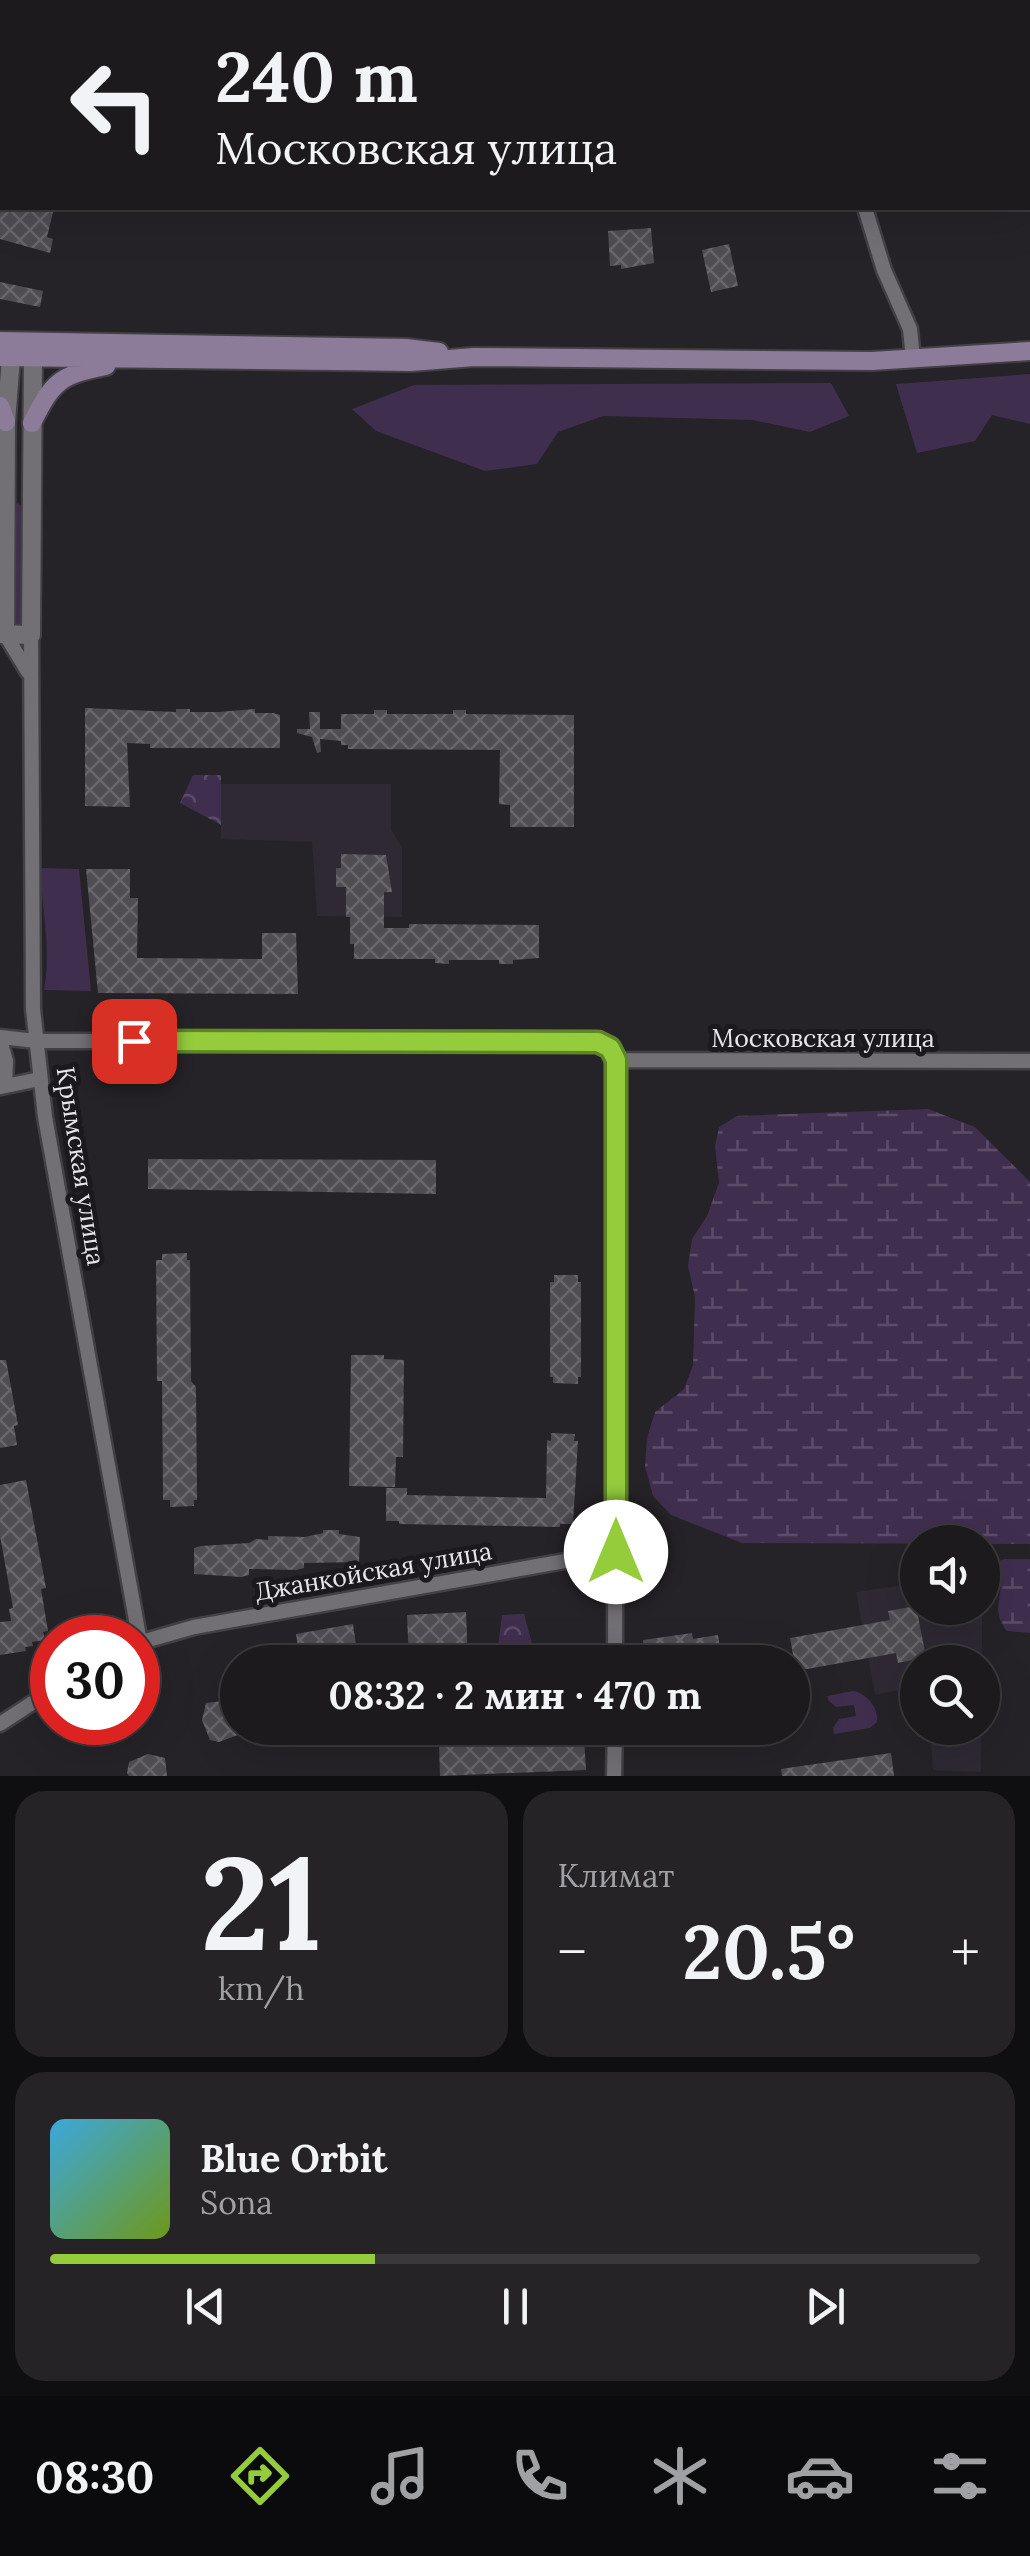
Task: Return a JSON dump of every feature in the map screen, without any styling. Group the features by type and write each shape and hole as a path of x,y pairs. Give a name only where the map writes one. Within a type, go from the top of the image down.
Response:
{"main road":[{"path":"0,341 28,350 147,359 411,362 474,357 872,361 1030,352"},
{"path":"6,358 28,350 406,348 474,357"},
{"path":"32,423 44,398 71,373 147,359"}],"street":[{"path":"866,210 884,270 910,329 913,358"},
{"name":"Крымская улица","path":"28,350 32,423 36,1041 134,1615"},
{"name":"Крымская улица","path":"6,358 2,634 24,661 33,692"},
{"path":"6,496 32,496"},
{"path":"2,634 31,635"},
{"path":"0,1039 6,1061 3,1086 40,1079"},
{"name":"Московская улица","path":"0,1039 598,1042 614,1054 1030,1060"},
{"path":"614,1054 615,1645"},
{"name":"Джанкойская улица","path":"160,1637 212,1624 616,1552"},
{"path":"0,1724 30,1704"},
{"path":"614,1776 615,1745"}],"shaded area":[{"path":"221,784 391,784 391,829 402,848 402,917 317,916 312,842 221,839"},
{"path":"900,1586 900,1625 982,1625 982,1645 900,1645 900,1690 875,1695 856,1592"},
{"path":"931,1745 981,1745 981,1772 933,1770"}],"green space":[{"path":"1030,374 1030,424 992,415 975,441 917,453 896,384"},
{"path":"831,383 849,416 810,432 752,420 603,416 558,432 537,464 485,471 376,431 352,409 414,385"},
{"path":"18,503 24,508 23,628 13,628 14,505"},
{"path":"193,775 221,775 221,825 180,803"},
{"path":"41,868 79,869 91,991 44,990 47,944"},
{"path":"928,1109 975,1127 1030,1182 1030,1544 1000,1544 1000,1525 900,1525 900,1544 742,1543 671,1515 653,1496 645,1466 647,1438 655,1412 684,1389 693,1365 695,1297 688,1266 692,1239 707,1216 719,1183 715,1146 719,1127 737,1116"},
{"path":"1030,1559 1030,1633 1007,1631 1001,1622 1000,1561"},
{"path":"524,1614 532,1645 498,1645 502,1615"},
{"path":"853,1691 871,1702 877,1722 870,1728 834,1734 839,1719 856,1716 854,1705 836,1707 827,1696"}],"building":[{"path":"0,210 54,210 47,237 53,239 50,253 0,239"},
{"path":"651,228 654,263 621,269 621,265 610,266 608,231"},
{"path":"729,244 738,286 711,292 702,250"},
{"path":"0,282 43,291 40,307 0,299"},
{"path":"85,708 176,712 255,709 255,713 280,715 280,748 150,748 150,744 127,743 130,807 85,806"},
{"path":"374,710 387,710 387,714 453,714 453,710 466,710 466,714 574,715 574,827 510,827 510,805 499,804 500,750 348,749 341,741 320,739 321,752 317,753 312,737 297,733 297,729 310,729 309,712 320,712 320,729 341,729 341,714 374,714"},
{"path":"341,854 386,855 392,892 384,892 384,928 409,928 409,924 539,925 539,958 513,960 513,964 499,964 499,960 449,960 449,964 435,963 435,959 354,959 350,917 346,917 346,887 336,887"},
{"path":"86,869 130,869 130,898 138,898 137,958 262,959 262,933 296,933 298,994 98,993"},
{"path":"148,1159 436,1160 436,1194 148,1189"},
{"path":"187,1253 191,1381 196,1387 197,1500 194,1506 170,1507 170,1500 163,1500 156,1260 162,1260 162,1254"},
{"path":"554,1275 578,1275 581,1282 578,1384 553,1383 550,1377 550,1282 554,1282"},
{"path":"351,1355 384,1355 384,1359 404,1360 403,1457 396,1457 395,1487 349,1486"},
{"path":"0,1360 6,1360 18,1425 14,1426 17,1445 0,1448"},
{"path":"551,1433 575,1434 574,1441 578,1441 573,1524 560,1527 386,1521 386,1488 407,1488 407,1495 546,1498 547,1440 551,1441"},
{"path":"26,1480 46,1588 41,1589 45,1615 30,1615 30,1646 25,1647 26,1651 0,1655 0,1622 11,1621 9,1609 13,1608 0,1536 0,1485"},
{"path":"323,1530 360,1537 359,1562 304,1563 304,1568 296,1570 249,1569 249,1575 241,1577 194,1574 194,1548 268,1540 268,1536 305,1537"},
{"path":"900,1609 900,1625 920,1625 924,1645 900,1645 900,1663 896,1653 810,1668 810,1645 791,1645 790,1638 890,1620 888,1611"},
{"path":"466,1612 467,1645 408,1645 407,1615"},
{"path":"353,1624 356,1645 298,1645 296,1634"},
{"path":"692,1633 693,1639 718,1635 719,1645 644,1645 643,1640"},
{"path":"220,1701 219,1742 210,1740 202,1720 206,1703"},
{"path":"439,1745 584,1745 586,1770 440,1776"},
{"path":"891,1753 894,1776 782,1776 781,1769"},
{"path":"148,1754 165,1758 167,1776 129,1776 129,1762"}],"route":[{"path":"134,1041 598,1042 610,1048 616,1060 616,1552"}]}
